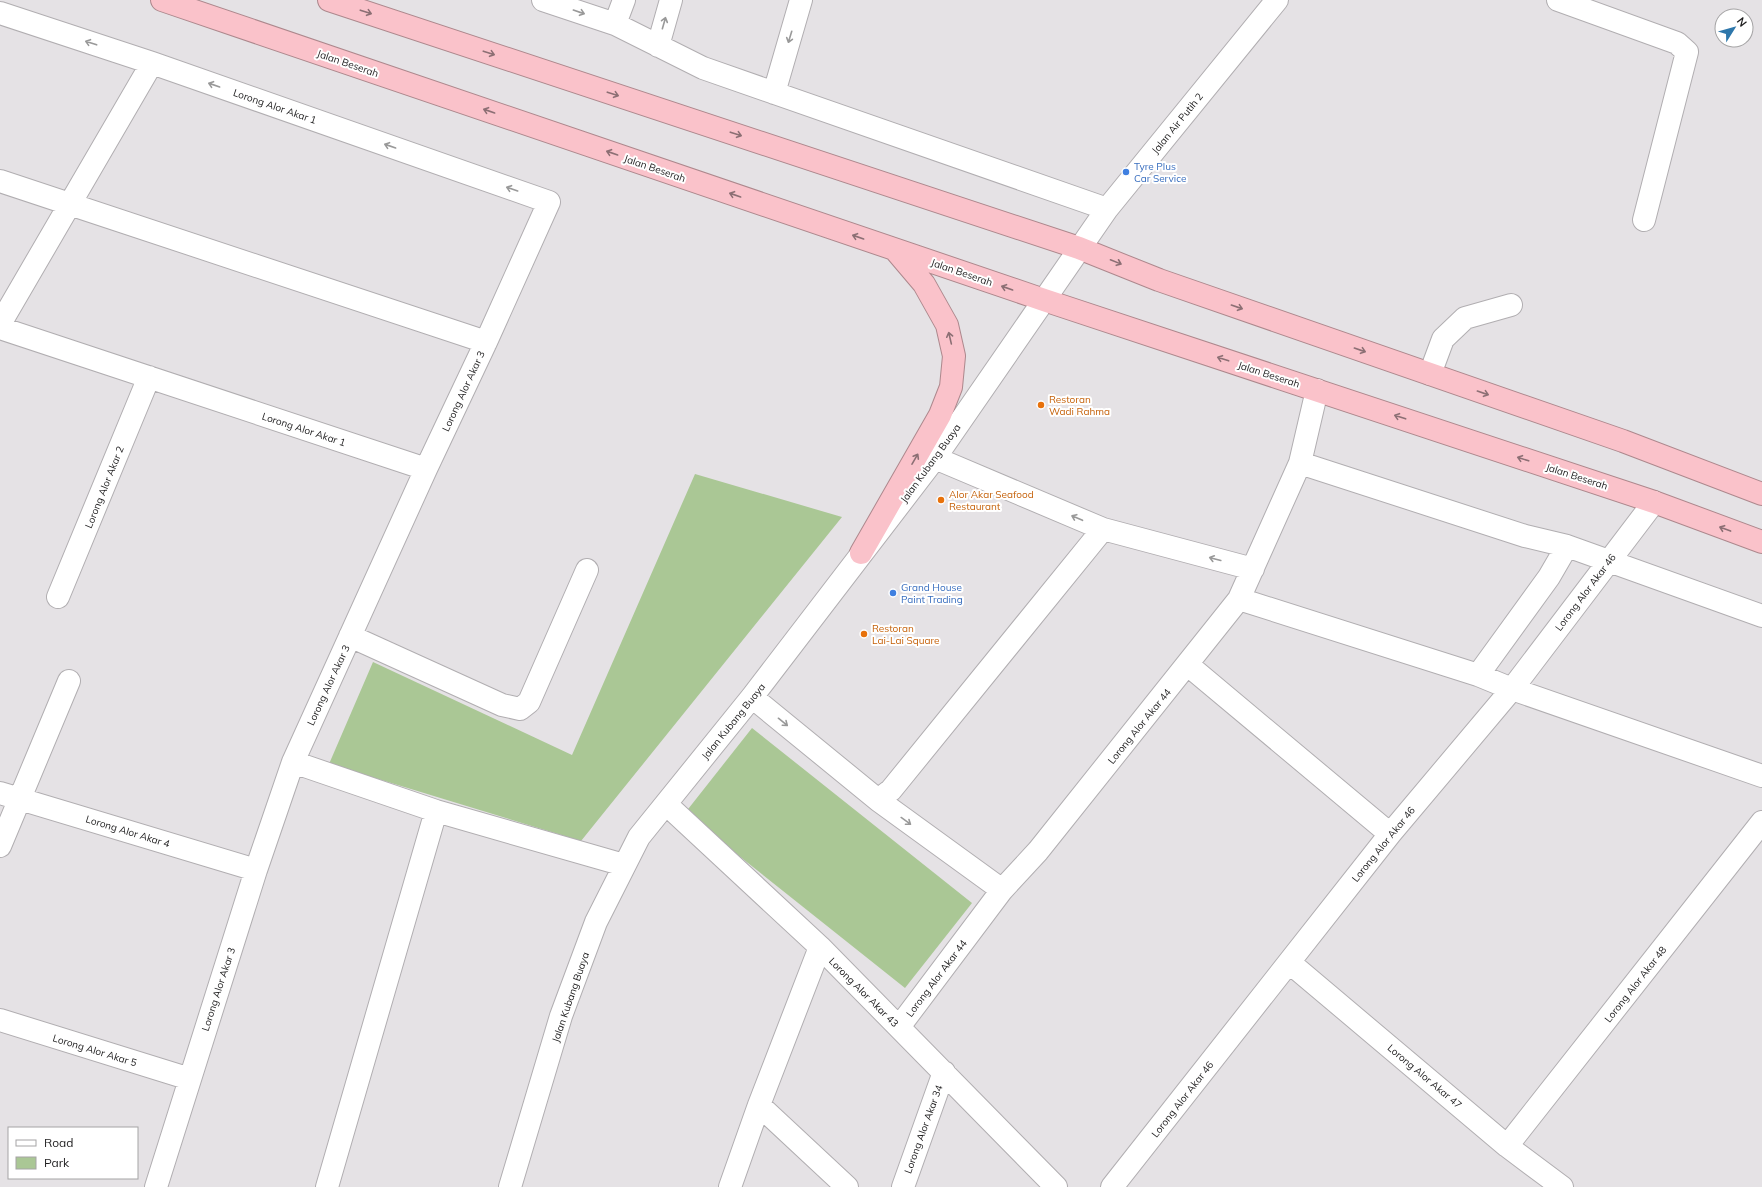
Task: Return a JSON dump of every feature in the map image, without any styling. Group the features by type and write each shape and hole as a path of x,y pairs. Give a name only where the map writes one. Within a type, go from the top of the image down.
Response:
{"highway":[{"name":"Jalan Beserah","path":"162,0 895,250 1654,502 1762,542"},
{"path":"329,0 1080,248 1159,280 1623,441 1762,494"},
{"path":"862,553 940,415 951,387 954,356 947,325 924,284 895,250"}],"street":[{"path":"543,0 615,24 703,68 1107,209"},
{"path":"615,24 624,0"},
{"path":"658,46 671,0"},
{"path":"774,93 802,0"},
{"name":"Jalan Air Putih 2","path":"1080,248 1107,209 1277,0"},
{"path":"1558,0 1677,43 1687,52 1644,220"},
{"name":"Lorong Alor Akar 1","path":"0,13 152,63 549,202"},
{"path":"0,324 152,63"},
{"path":"0,181 486,342"},
{"name":"Lorong Alor Akar 3","path":"156,1187 256,870 292,762 549,202"},
{"name":"Jalan Kubang Buaya","path":"510,1187 561,1016 596,922 639,837 752,697 935,458 1080,248"},
{"path":"1430,374 1443,339 1465,318 1511,305"},
{"name":"Lorong Alor Akar 1","path":"0,328 426,469"},
{"name":"Lorong Alor Akar 2","path":"58,598 149,377"},
{"name":"Lorong Alor Akar 44","path":"899,1028 1002,890 1038,852 1239,599 1300,463 1317,390"},
{"path":"935,458 1103,529 1252,569"},
{"path":"1300,463 1525,536 1566,546 1762,616"},
{"name":"Lorong Alor Akar 46","path":"1112,1187 1290,963 1390,834 1512,689 1654,502"},
{"path":"878,800 896,784 1103,529"},
{"path":"1478,675 1549,578 1566,546"},
{"path":"350,636 502,705 520,709 529,702 587,570"},
{"path":"1239,599 1478,675 1512,689 1762,776"},
{"path":"1188,665 1390,834"},
{"path":"0,846 10,796 69,681"},
{"path":"752,697 878,800 1002,890"},
{"path":"292,762 436,811 624,865"},
{"name":"Lorong Alor Akar 4","path":"10,796 256,870"},
{"name":"Lorong Alor Akar 43","path":"666,804 820,947 1056,1187"},
{"path":"327,1187 436,811"},
{"name":"Lorong Alor Akar 48","path":"1507,1146 1762,822"},
{"path":"730,1187 759,1105 820,947"},
{"name":"Lorong Alor Akar 47","path":"1290,963 1507,1146 1562,1187"},
{"name":"Lorong Alor Akar 5","path":"0,1020 190,1079"},
{"name":"Lorong Alor Akar 34","path":"903,1187 944,1072"},
{"path":"759,1105 847,1187"}],"green space":[{"path":"695,474 842,517 581,841 329,764 373,662 572,755"},
{"path":"752,728 972,903 905,988 685,813"}],"place":[{"name":"Tyre Plus Car Service","path":"1126,172"},
{"name":"Restoran Wadi Rahma","path":"1041,405"},
{"name":"Alor Akar Seafood Restaurant","path":"941,500"},
{"name":"Grand House Paint Trading","path":"893,593"},
{"name":"Restoran Lai-Lai Square","path":"864,634"}]}
